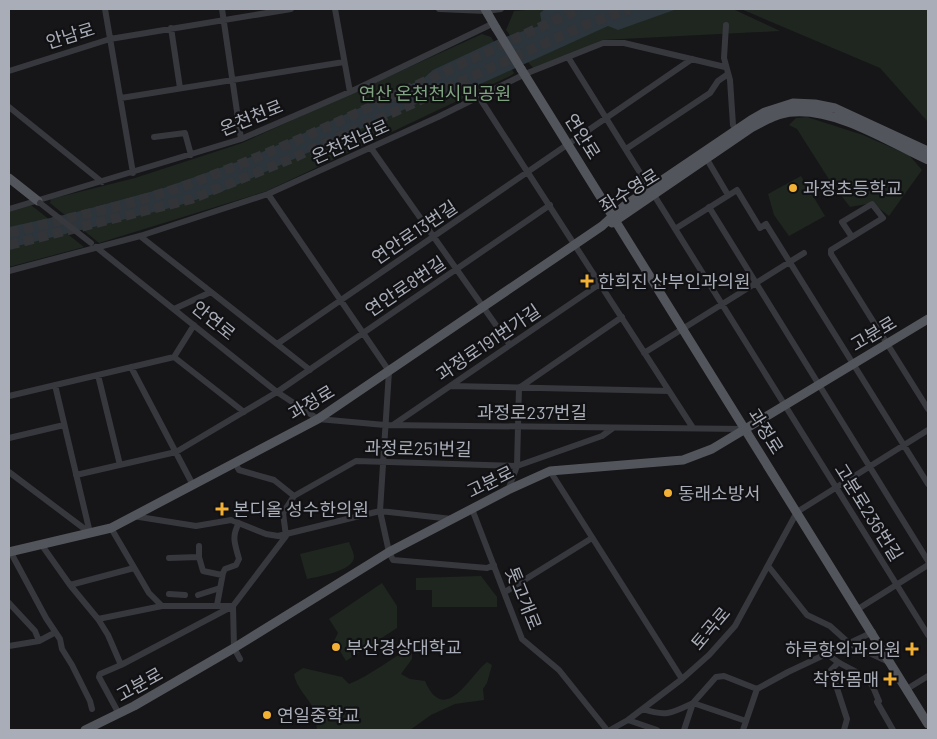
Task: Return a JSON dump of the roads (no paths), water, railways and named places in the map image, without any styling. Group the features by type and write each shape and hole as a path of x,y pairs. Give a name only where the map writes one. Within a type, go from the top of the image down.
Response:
{"main road":[{"path":"486,10 495,25"},
{"name":"연안로","path":"495,25 614,218"},
{"name":"좌수영로","path":"602,226 739,133 758,116 793,103 815,104 835,108 928,151"},
{"name":"좌수영로","path":"739,133 765,121 792,112 815,112 833,116 928,160"},
{"path":"9,178 39,202"},
{"name":"과정로","path":"614,218 873,632 928,724"},
{"name":"과정로","path":"9,552 110,528 318,419 602,226"},
{"name":"고분로","path":"85,730 119,714 234,648 389,552 508,490 550,471 683,460 712,449 928,318"}],"street":[{"path":"105,9 133,173"},
{"path":"222,9 241,140"},
{"name":"안남로","path":"9,71 110,38 291,9"},
{"path":"335,9 350,92"},
{"path":"439,9 501,9"},
{"name":"온천천로","path":"9,209 39,202 241,140 495,25"},
{"path":"726,25 726,70 733,125 739,133"},
{"path":"171,28 180,88"},
{"name":"온천천남로","path":"9,271 140,236 268,194 479,97 523,72 603,43 613,42 692,59 726,70"},
{"name":"고분로236번길","path":"568,57 928,635"},
{"name":"연안로13번길","path":"277,344 692,59"},
{"path":"121,98 344,62"},
{"path":"626,149 710,93 726,70"},
{"path":"479,97 693,428"},
{"path":"9,107 102,182"},
{"path":"154,137 185,133 190,156"},
{"path":"371,148 510,345"},
{"path":"705,156 728,196"},
{"path":"675,229 737,190 760,228 766,224 928,484"},
{"path":"268,194 342,300 388,371 380,511 389,552 393,560 487,568 494,565"},
{"name":"안연로","path":"39,202 277,392 318,419"},
{"path":"852,237 842,222 872,204 883,218 832,250 831,254 928,409"},
{"name":"연안로8번길","path":"76,475 176,452 277,392 550,205"},
{"path":"709,207 928,560"},
{"path":"140,236 310,370"},
{"path":"644,353 804,253"},
{"name":"과정로191번가길","path":"393,426 600,283"},
{"path":"174,309 211,292"},
{"path":"519,388 622,317"},
{"path":"9,396 174,357 194,325"},
{"path":"174,357 244,412"},
{"path":"131,367 193,485"},
{"path":"98,375 120,465"},
{"path":"55,385 90,533"},
{"path":"451,386 669,391"},
{"path":"508,490 517,466 519,388"},
{"name":"과정로237번길","path":"318,419 385,426 745,429"},
{"path":"9,438 64,426"},
{"name":"과정로251번길","path":"294,496 356,461 517,466 602,436 614,428"},
{"path":"797,512 928,430"},
{"path":"119,714 99,677 100,674 121,665 233,606 286,536 283,513 294,496 274,480 239,470 235,463"},
{"path":"550,471 682,679"},
{"path":"9,472 90,533"},
{"name":"톳고개로","path":"472,509 506,592 522,639 559,670 608,730"},
{"path":"133,516 196,526 231,520 266,534 286,536 380,511 452,519"},
{"name":"토곡로","path":"608,730 628,720 682,679 709,655 735,626 797,512"},
{"path":"217,606 222,576 226,569 238,562 233,534 239,524"},
{"path":"110,528 149,593 162,606"},
{"path":"506,592 592,538"},
{"path":"42,544 70,585 98,619 108,635 121,665"},
{"path":"199,546 199,557 204,571 222,576"},
{"path":"9,552 54,633 60,639 62,648 90,701 92,709"},
{"path":"169,558 199,557"},
{"path":"858,609 928,565"},
{"path":"768,567 808,615 830,626 850,644 892,664"},
{"path":"70,585 134,568"},
{"path":"198,594 220,588"},
{"path":"169,594 185,595"},
{"path":"9,603 35,631 39,641"},
{"path":"98,619 162,606 233,606"},
{"path":"233,606 234,648 240,659"},
{"path":"743,730 757,689 788,672 873,632"},
{"path":"9,646 39,641 54,633"},
{"path":"828,654 837,664 868,680 877,694 879,701 877,702 893,730"},
{"path":"837,664 831,670 847,718 844,730"},
{"path":"643,709 658,714 670,714 693,703 719,675 757,689"},
{"path":"906,689 928,676"},
{"path":"693,703 746,721"},
{"path":"684,730 693,703"},
{"path":"628,720 657,730"}],"tunnel":[{"path":"9,233 175,189 247,162 343,120 580,9"},
{"path":"9,245 191,199 295,157 585,25 630,9"}],"place":[{"name":"과정초등학교","path":"793,188"},
{"name":"한희진 산부인과의원","path":"587,281"},
{"name":"동래소방서","path":"668,493"},
{"name":"본디올 성수한의원","path":"222,509"},
{"name":"부산경상대학교","path":"336,647"},
{"name":"하루항외과의원","path":"912,649"},
{"name":"착한몸매","path":"890,679"},
{"name":"연일중학교","path":"267,715"}],"park label":[{"name":"연산 온천천시민공원","path":"435,93"}]}
